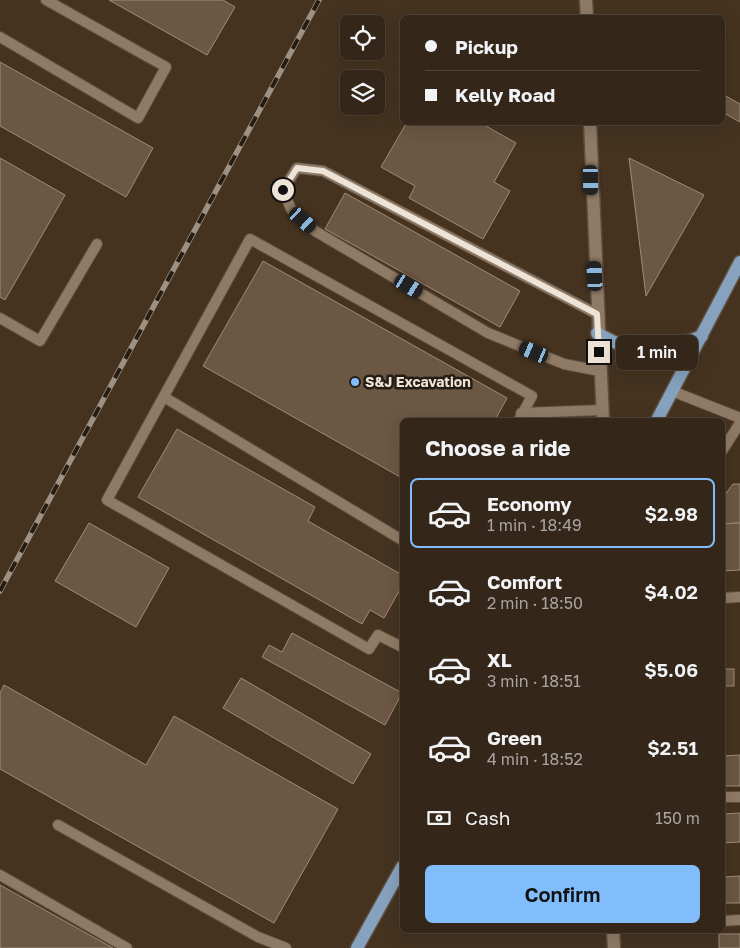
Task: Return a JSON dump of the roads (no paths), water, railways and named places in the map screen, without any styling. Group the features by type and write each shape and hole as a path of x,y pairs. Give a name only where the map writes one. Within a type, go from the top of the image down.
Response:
{"main road":[{"path":"658,418 740,262"},
{"path":"597,332 623,347 637,350 674,347 702,336"},
{"path":"357,948 400,871"}],"street":[{"path":"586,0 587,15"},
{"path":"590,125 597,332 603,415"},
{"path":"614,933 614,948"}],"lane":[{"path":"0,37 138,118 166,67 46,0"},
{"path":"597,314 323,171 297,168 283,190 291,209 315,231 488,332 564,364 600,371"},
{"path":"400,645 378,635 369,649 107,500 250,239 532,396 520,416"},
{"path":"0,318 40,341 97,244"},
{"path":"672,391 740,418"},
{"path":"164,396 400,539"},
{"path":"520,416 603,415"},
{"path":"725,446 740,423"},
{"path":"725,598 740,597"},
{"path":"725,797 740,797"},
{"path":"58,825 258,937 286,948"},
{"path":"0,875 127,948"},
{"path":"725,921 740,920"}],"railway":[{"path":"0,591 319,0"}],"place":[{"name":"S&J Excavation","path":"355,382"}]}
